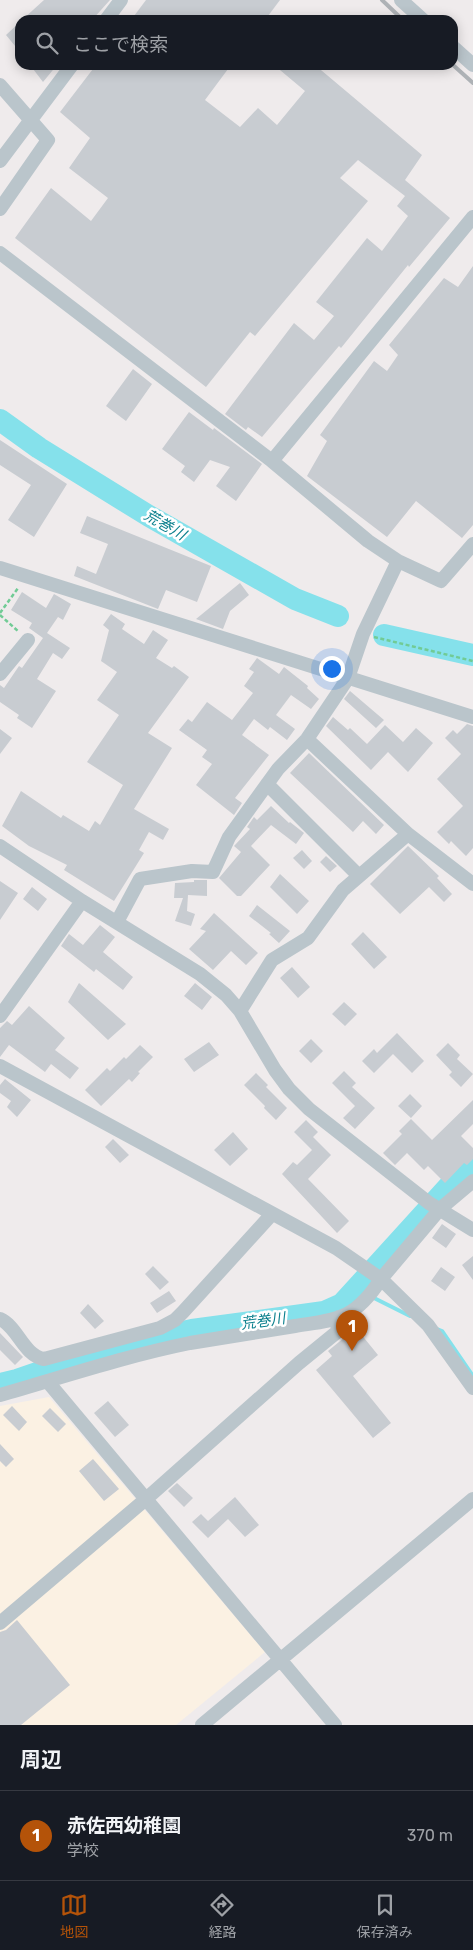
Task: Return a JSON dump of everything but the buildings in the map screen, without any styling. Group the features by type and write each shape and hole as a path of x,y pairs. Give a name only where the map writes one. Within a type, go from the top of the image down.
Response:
{"street":[{"path":"110,15 122,0"},
{"path":"401,0 418,15"},
{"path":"458,52 473,65"},
{"path":"0,161 34,123 69,70"},
{"path":"0,85 48,140 0,209"},
{"path":"272,461 473,217"},
{"path":"0,253 272,461 368,541 398,561 441,581 473,544"},
{"path":"117,922 140,879 192,871 213,872 229,837 278,769 307,739 348,678 366,628 398,561"},
{"path":"0,568 473,717"},
{"path":"0,674 28,640"},
{"path":"307,739 408,834 473,884"},
{"path":"267,784 359,876"},
{"path":"240,1011 272,960 308,938 343,890 408,834"},
{"path":"0,846 82,901 200,974 226,995 240,1011 275,1070 309,1110 435,1206 473,1230"},
{"path":"0,1016 82,901"},
{"path":"0,1066 336,1248 381,1279 428,1325 473,1388"},
{"path":"0,1395 70,1374 190,1344 307,1324 347,1314 362,1303 435,1206 473,1181"},
{"path":"0,1319 12,1329 32,1354 44,1359 160,1328 183,1312 272,1214"},
{"path":"0,1623 146,1499 337,1332 339,1316"},
{"path":"48,1382 335,1725"},
{"path":"202,1725 473,1499"}],"path":[{"path":"26,576 0,614 28,640"},
{"path":"366,628 473,661"}],"shaded area":[{"path":"49,1397 265,1652 176,1725 0,1725 0,1406"}],"waterway":[{"name":"荒巻川","path":"0,420 39,448 149,516 295,599 338,616"},
{"name":"荒巻川","path":"384,635 473,655"},
{"name":"荒巻川","path":"0,1384 110,1348 192,1330 324,1312 342,1304 452,1183 473,1168"},
{"path":"356,1290 365,1294"},
{"path":"372,1297 410,1316"},
{"path":"437,1329 442,1331 473,1376"}],"railway":[{"path":"382,0 398,15"},
{"path":"458,70 473,83"}],"place":[{"name":"赤佐西幼稚園","path":"352,1351"}]}
